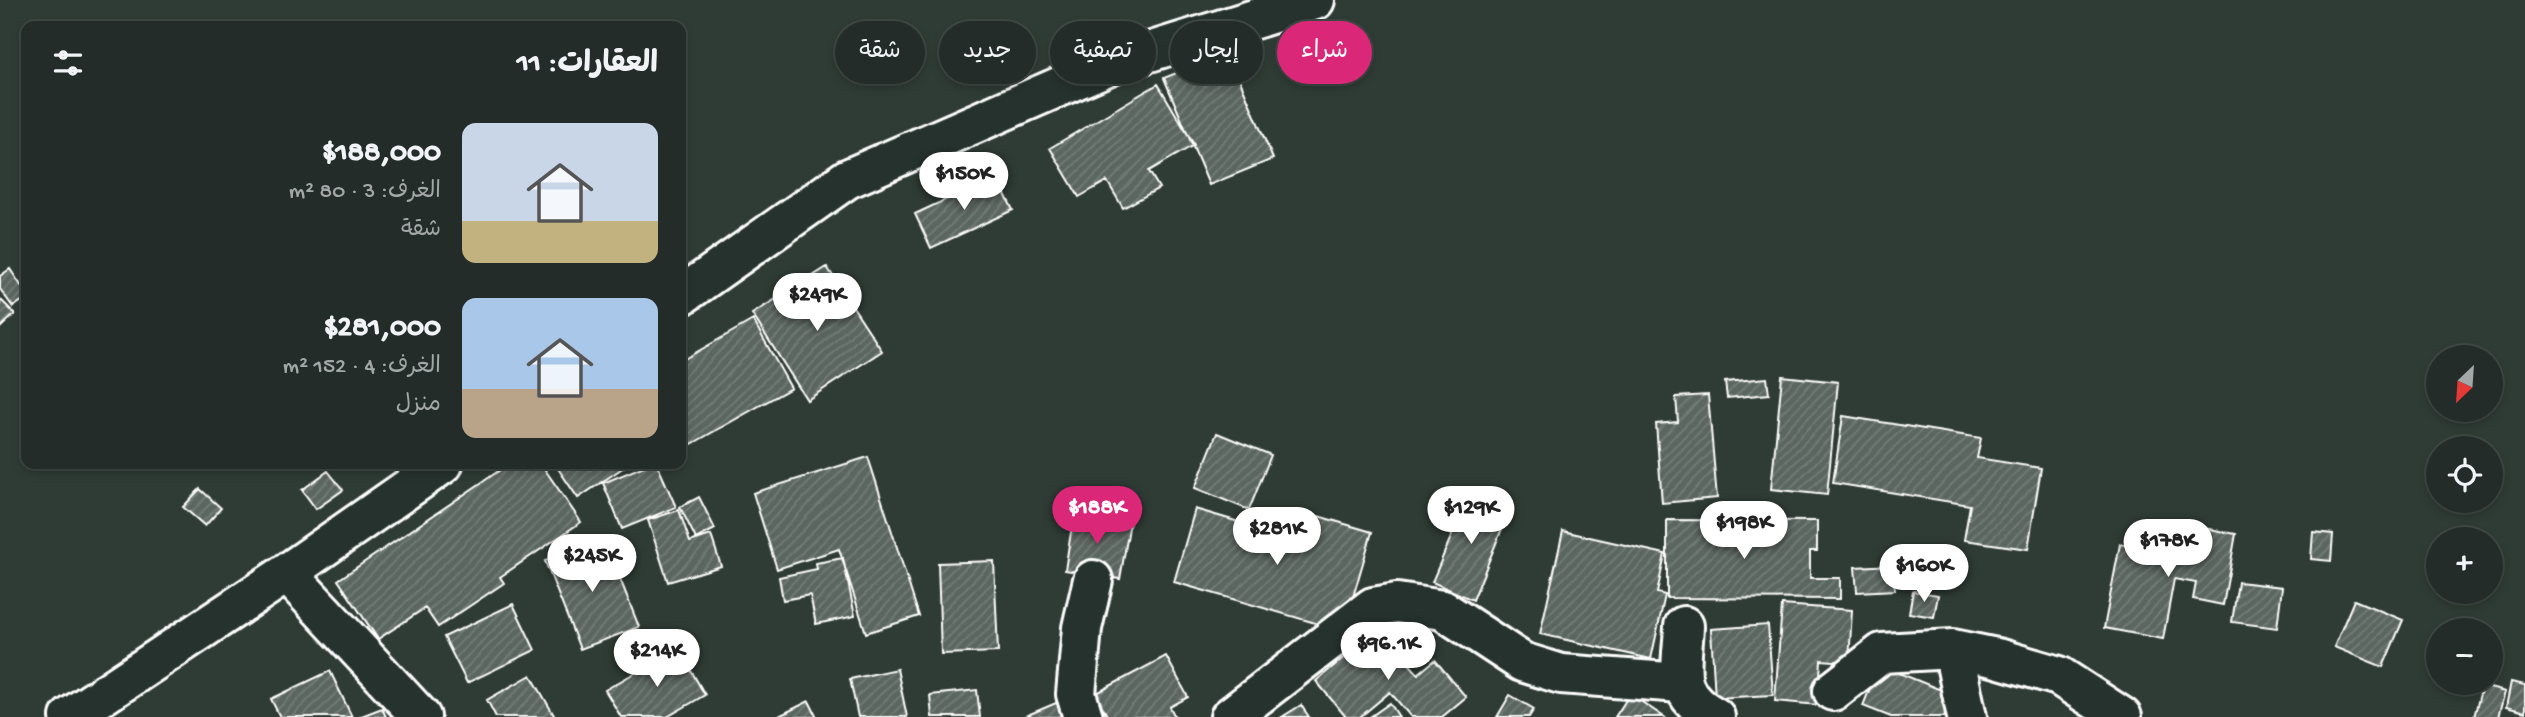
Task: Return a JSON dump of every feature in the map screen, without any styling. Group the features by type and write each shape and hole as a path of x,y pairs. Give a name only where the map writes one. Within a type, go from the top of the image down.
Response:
{"street":[{"path":"686,292 847,179 1114,63 1315,0"},
{"path":"70,717 287,573 436,469"},
{"path":"287,573 421,717"},
{"path":"1083,717 1076,694 1082,628 1093,580"},
{"path":"1230,717 1373,607 1397,603 1443,610 1522,663 1561,674 1681,683"},
{"path":"1684,626 1681,683 1698,707 1715,717"},
{"path":"1953,649 1967,717"},
{"path":"1833,691 1882,653 1953,649 1997,658 2059,676 2122,717"}],"building":[{"path":"1170,76 1170,84 1241,84 1273,159 1209,185 1164,78"},
{"path":"1158,84 1194,145 1149,171 1159,188 1123,208 1107,181 1079,197 1050,148"},
{"path":"996,176 1013,210 931,248 915,214"},
{"path":"827,267 882,351 807,400 752,314"},
{"path":"10,269 21,286 21,301 13,307 0,289 0,276"},
{"path":"0,299 15,314 0,328"},
{"path":"753,320 791,388 690,445 686,438 686,358"},
{"path":"1782,376 1838,382 1827,495 1771,489"},
{"path":"1767,378 1769,394 1727,398 1725,382"},
{"path":"1708,395 1717,498 1662,503 1656,424 1678,422 1676,397"},
{"path":"1843,416 1981,438 1977,458 2041,468 2028,549 1964,540 1970,505 1833,483"},
{"path":"1217,433 1271,455 1249,510 1195,488"},
{"path":"868,457 919,616 866,633 839,549 777,569 753,493"},
{"path":"502,469 544,469 581,522 500,577 504,583 438,627 425,608 378,639 338,580"},
{"path":"558,469 621,469 578,498"},
{"path":"637,469 659,469 676,507 622,529 603,483"},
{"path":"328,471 343,490 316,509 302,490"},
{"path":"200,489 221,508 205,526 183,507"},
{"path":"1470,492 1510,509 1473,600 1432,582"},
{"path":"699,497 715,529 696,539 680,507"},
{"path":"1195,509 1310,543 1318,516 1372,532 1343,631 1174,582"},
{"path":"679,510 690,542 711,535 721,566 668,582 648,520"},
{"path":"1074,513 1130,522 1120,579 1065,570"},
{"path":"1667,520 1817,521 1817,551 1810,551 1810,578 1840,578 1840,599 1667,598"},
{"path":"2177,523 2236,534 2223,605 2193,599 2196,583 2174,579 2163,639 2104,628 2120,544 2172,554"},
{"path":"1563,531 1665,554 1657,593 1665,595 1651,659 1540,634"},
{"path":"2313,532 2333,534 2331,561 2311,559"},
{"path":"604,538 639,627 580,649 545,561"},
{"path":"843,558 855,616 816,624 810,595 783,600 779,577 817,569 816,563"},
{"path":"994,561 998,652 941,654 938,563"},
{"path":"1893,565 1895,590 1857,592 1855,567"},
{"path":"2238,582 2282,587 2277,628 2232,622"},
{"path":"1913,591 1938,595 1934,617 1909,613"},
{"path":"2354,600 2403,620 2383,667 2334,647"},
{"path":"513,604 535,650 467,683 444,637"},
{"path":"1782,605 1852,610 1849,662 1821,660 1818,705 1775,701"},
{"path":"1768,625 1773,695 1715,698 1711,629"},
{"path":"1379,628 1418,674 1435,660 1466,697 1442,717 1411,717 1390,692 1360,717 1346,717 1316,681"},
{"path":"678,648 705,695 667,717 621,717 605,690"},
{"path":"1166,656 1188,697 1170,707 1175,717 1108,717 1095,694"},
{"path":"1879,665 1966,700 1960,717 1891,717 1863,706"},
{"path":"897,669 907,717 858,717 850,679"},
{"path":"330,671 352,717 280,717 271,699"},
{"path":"531,675 555,717 496,717 487,700"},
{"path":"2511,682 2525,685 2525,712 2506,707"},
{"path":"977,690 980,717 932,717 930,695"},
{"path":"2505,692 2498,717 2474,717 2480,695 2503,695"},
{"path":"1630,694 1664,717 1615,717"},
{"path":"1510,695 1534,709 1529,717 1497,717"},
{"path":"1063,700 1070,717 1023,717"},
{"path":"809,701 817,717 777,717"},
{"path":"1390,703 1399,717 1370,717"},
{"path":"1301,705 1309,717 1282,717"},
{"path":"382,708 386,717 359,717"}]}
